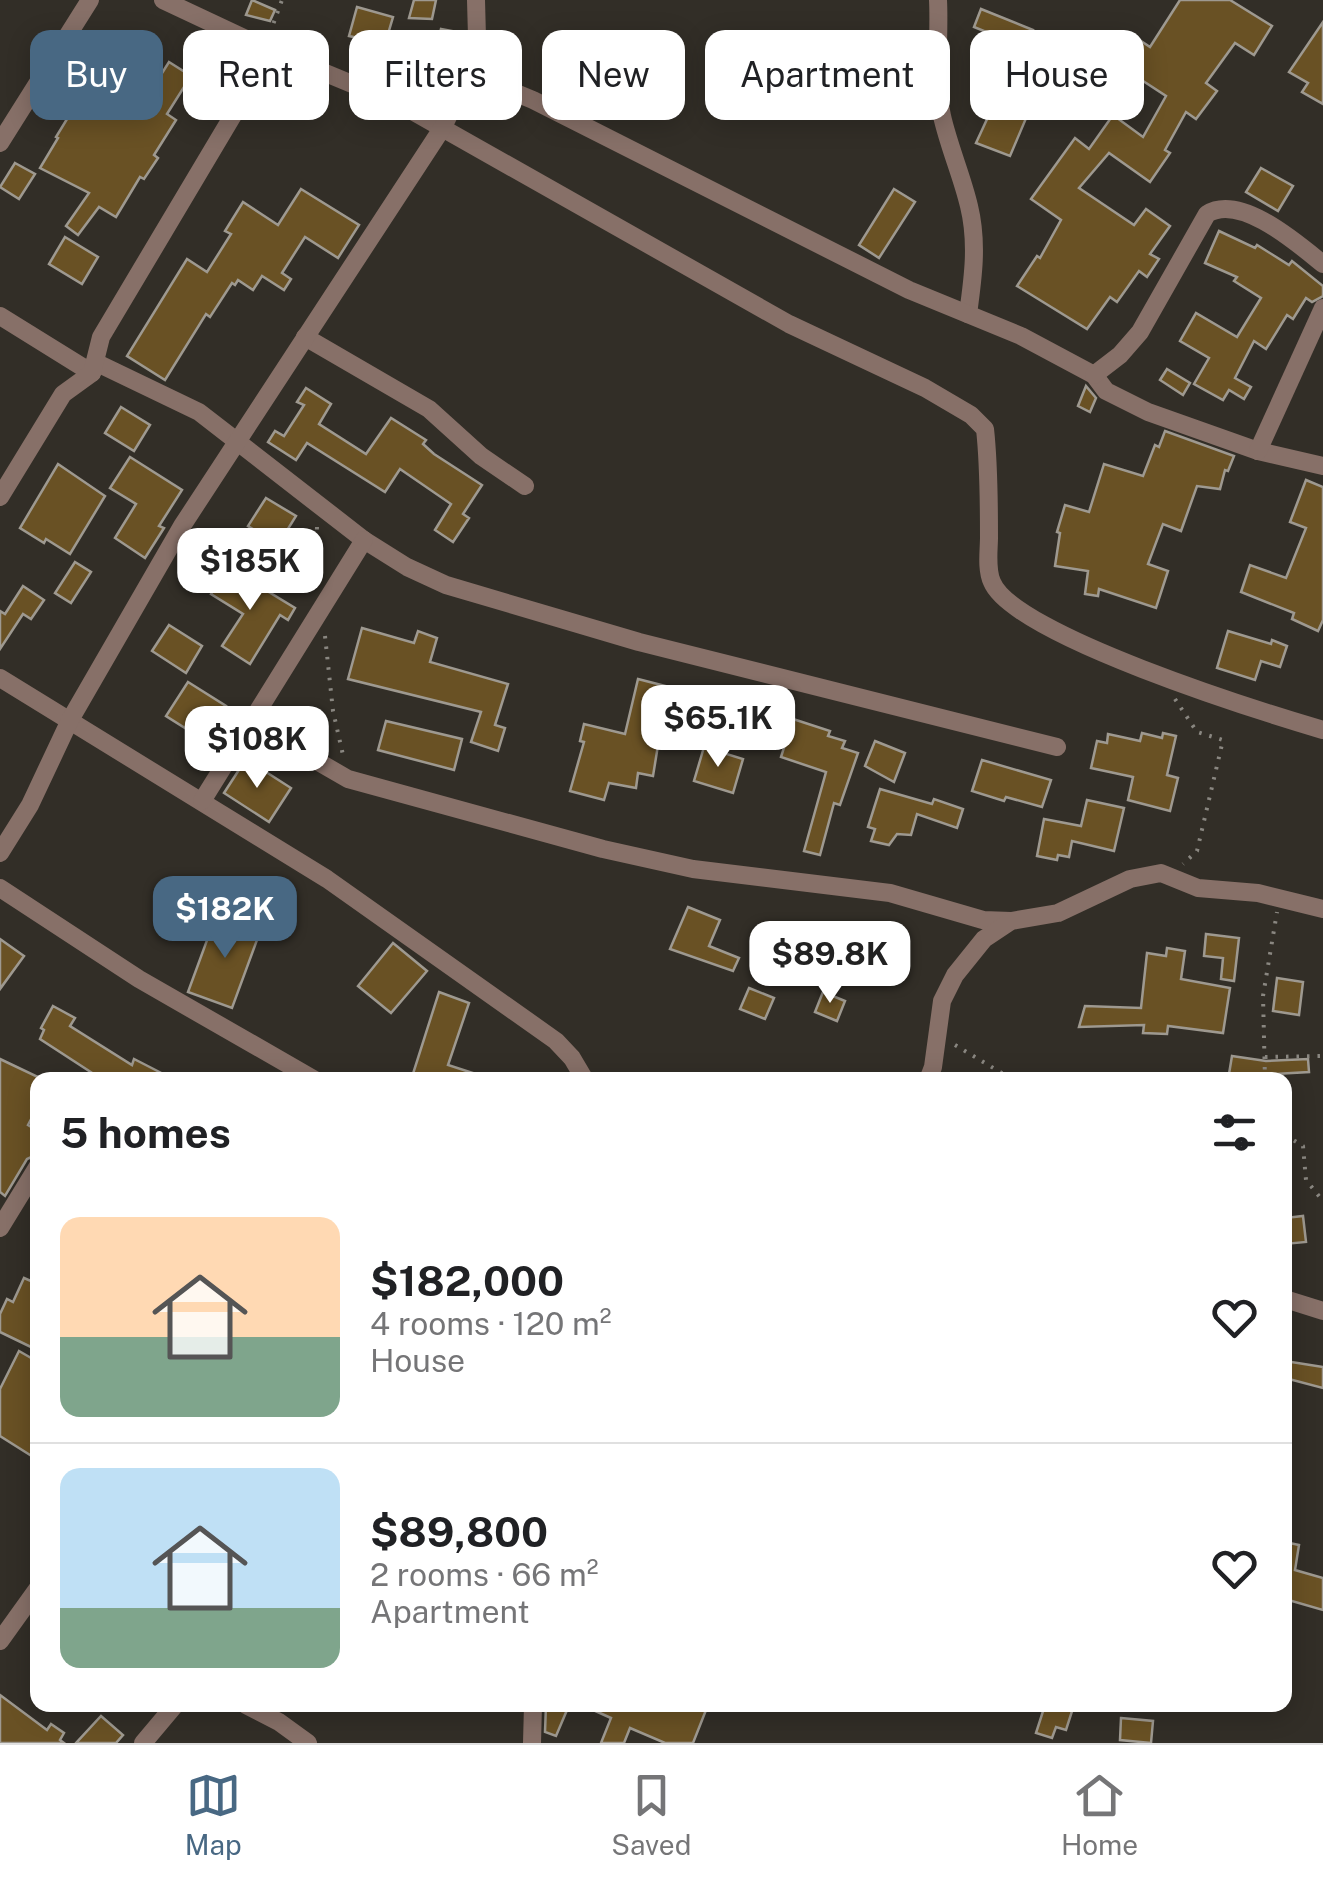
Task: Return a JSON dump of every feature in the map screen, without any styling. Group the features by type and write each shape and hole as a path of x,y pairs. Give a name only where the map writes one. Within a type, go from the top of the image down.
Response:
{"street":[{"path":"0,143 90,0"},
{"path":"163,0 226,30"},
{"path":"476,0 477,30"},
{"path":"938,0 938,89 942,118 970,208 974,242 968,314"},
{"path":"329,75 442,126 789,324 925,388 971,415 985,429 990,579 1004,600 1025,616 1147,671 1216,698 1323,730"},
{"path":"522,96 909,290 1021,336 1094,375 1106,391 1148,412 1258,451 1323,466"},
{"path":"0,497 62,394 94,368 100,337 230,120"},
{"path":"0,853 30,805 70,720 182,526 445,120"},
{"path":"1094,375 1120,355 1140,332 1213,209 1236,209 1254,216 1323,264"},
{"path":"1258,451 1323,308"},
{"path":"0,316 94,368 199,412 364,540 446,586 638,642 1057,748"},
{"path":"305,337 429,409 480,456 525,486"},
{"path":"202,801 364,540"},
{"path":"0,678 327,878 556,1041 580,1072"},
{"path":"251,723 348,779 603,850 693,869 890,893 983,920 1011,921 1058,912 1130,879 1161,872 1198,888 1279,898 1323,909"},
{"path":"0,888 139,979 302,1072"},
{"path":"932,1072 942,1002 984,938 1011,921"},
{"path":"0,1228 30,1179"},
{"path":"1292,1301 1323,1312"},
{"path":"0,1641 30,1599"},
{"path":"142,1743 168,1712"},
{"path":"260,1712 308,1743"},
{"path":"532,1743 534,1712"}],"path":[{"path":"271,30 282,0"},
{"path":"318,506 316,549 327,669 348,779"},
{"path":"1161,872 1196,855 1223,741 1197,732 1169,694"},
{"path":"1265,1072 1264,996 1279,898"},
{"path":"937,1036 1000,1072"},
{"path":"1265,1057 1323,1056"},
{"path":"1292,1140 1302,1146 1306,1180 1323,1202"}],"building":[{"path":"252,0 275,10 270,21 246,15"},
{"path":"414,0 436,0 432,19 409,18"},
{"path":"1180,0 1230,0 1272,26 1254,55 1235,43 1206,83 1217,91 1196,119 1186,112 1165,150 1170,153 1150,182 1109,153 1079,188 1134,225 1146,209 1170,226 1150,254 1159,259 1147,277 1139,271 1117,302 1110,297 1087,329 1017,286 1037,256 1040,258 1061,220 1031,199 1075,138 1089,149 1109,120 1120,120 1143,137 1166,96 1144,82 1144,43 1150,47"},
{"path":"357,7 393,17 389,30 351,30"},
{"path":"981,9 1033,30 981,30 974,27"},
{"path":"1323,22 1323,104 1302,92 1308,83 1289,72"},
{"path":"169,62 183,71 183,89 167,114 176,120 154,155 158,158 144,179 140,177 116,217 99,207 78,235 66,226 89,193 40,168 56,137 66,120 163,120 163,72"},
{"path":"987,120 1025,120 1010,156 976,143"},
{"path":"15,163 35,174 19,199 0,187"},
{"path":"1261,168 1293,186 1278,211 1246,192"},
{"path":"301,189 359,225 338,258 305,237 282,273 291,279 284,290 262,276 253,290 238,280 235,285 232,283 210,317 206,314 165,380 127,356 187,259 207,272 231,234 225,231 243,202 278,225"},
{"path":"894,189 915,202 879,258 859,245"},
{"path":"1219,231 1255,248 1257,245 1289,265 1292,261 1323,286 1323,296 1312,302 1306,298 1293,319 1287,315 1266,349 1254,341 1235,378 1251,387 1244,399 1229,390 1223,400 1194,384 1209,358 1180,341 1196,313 1237,337 1261,298 1234,281 1237,277 1205,263"},
{"path":"65,237 98,257 82,284 49,264"},
{"path":"1167,369 1190,383 1183,395 1160,380"},
{"path":"1086,386 1096,398 1090,412 1078,406"},
{"path":"306,388 331,404 319,424 366,454 391,418 426,440 423,444 434,454 482,485 463,514 469,518 453,542 435,530 451,504 400,469 385,492 307,443 296,460 268,442 275,431 284,436 304,405 297,402"},
{"path":"121,407 150,425 134,451 105,433"},
{"path":"1165,431 1234,456 1220,489 1197,486 1181,531 1163,524 1148,564 1168,571 1156,608 1099,589 1098,596 1085,594 1088,571 1055,566 1060,533 1057,532 1065,505 1089,512 1104,464 1143,476"},
{"path":"130,457 182,490 145,558 115,538 136,504 110,488"},
{"path":"58,464 105,496 70,554 20,528"},
{"path":"1306,480 1323,487 1323,620 1318,631 1292,619 1294,613 1241,592 1250,565 1286,578 1306,528 1290,522"},
{"path":"266,498 296,516 278,545 248,526"},
{"path":"75,562 91,572 71,603 55,593"},
{"path":"228,567 295,608 288,620 280,615 250,664 222,646 243,614 211,594"},
{"path":"23,586 44,600 31,619 23,614 0,649 0,611 5,614"},
{"path":"169,625 202,646 186,673 152,651"},
{"path":"362,628 414,643 418,631 437,638 430,662 508,684 495,725 505,728 498,751 471,742 481,712 348,679"},
{"path":"1228,631 1287,646 1280,667 1261,661 1255,680 1217,668"},
{"path":"638,679 669,687 666,701 705,714 694,744 660,733 653,776 638,773 636,788 609,783 604,800 570,791 584,742 580,741 584,724 625,734"},
{"path":"188,682 226,706 204,740 166,716"},
{"path":"793,719 830,731 828,736 845,741 842,748 858,753 840,805 834,803 820,855 804,851 826,772 781,757"},
{"path":"386,721 462,739 454,770 378,750"},
{"path":"1142,733 1162,738 1163,733 1176,736 1167,775 1178,778 1170,811 1128,800 1133,777 1091,768 1097,741 1107,743 1108,734 1140,741"},
{"path":"875,741 905,753 894,782 865,766"},
{"path":"704,747 743,759 733,793 694,781"},
{"path":"246,759 291,788 269,822 224,793"},
{"path":"982,760 1051,780 1042,807 972,791"},
{"path":"880,789 963,809 957,828 917,814 911,835 897,834 889,845 871,841 875,829 868,827"},
{"path":"1087,800 1124,808 1114,851 1072,841 1069,857 1058,855 1057,860 1037,856 1044,819 1081,826"},
{"path":"688,907 720,920 709,946 739,958 733,971 670,949"},
{"path":"217,913 261,929 232,1008 188,992"},
{"path":"1206,934 1239,938 1234,981 1221,979 1223,958 1204,956"},
{"path":"0,939 24,956 0,989"},
{"path":"393,943 427,971 391,1013 358,986"},
{"path":"1167,948 1185,951 1181,979 1230,988 1223,1033 1168,1026 1167,1034 1143,1033 1144,1025 1079,1027 1085,1006 1141,1008 1147,953 1166,956"},
{"path":"1277,978 1303,982 1299,1015 1273,1011"},
{"path":"749,988 774,998 765,1019 740,1009"},
{"path":"439,992 469,1003 448,1065 470,1072 414,1072"},
{"path":"823,992 845,1001 837,1021 815,1012"},
{"path":"53,1006 75,1018 70,1026 132,1065 134,1059 159,1072 91,1072 40,1039 44,1030 41,1028"},
{"path":"1232,1056 1266,1061 1308,1059 1309,1072 1229,1072"},
{"path":"0,1059 30,1073 30,1158 5,1196 0,1192"},
{"path":"1303,1216 1306,1242 1292,1243 1292,1217"},
{"path":"24,1278 30,1281 30,1347 0,1332 0,1314 7,1299 13,1302"},
{"path":"19,1351 30,1357 30,1455 0,1436 0,1389"},
{"path":"1292,1362 1323,1367 1323,1388 1292,1380"},
{"path":"1292,1544 1299,1545 1295,1570 1323,1578 1323,1610 1292,1601"},
{"path":"0,1695 47,1730 51,1724 64,1733 60,1740 64,1743 0,1743"},
{"path":"546,1712 566,1712 556,1736 545,1732"},
{"path":"598,1712 705,1712 693,1743 665,1743 630,1728 624,1743 601,1743 611,1718"},
{"path":"1043,1712 1072,1712 1066,1730 1056,1727 1052,1738 1036,1733"},
{"path":"101,1716 123,1735 116,1743 76,1743"},
{"path":"1121,1718 1153,1721 1151,1743 1120,1740"}]}
